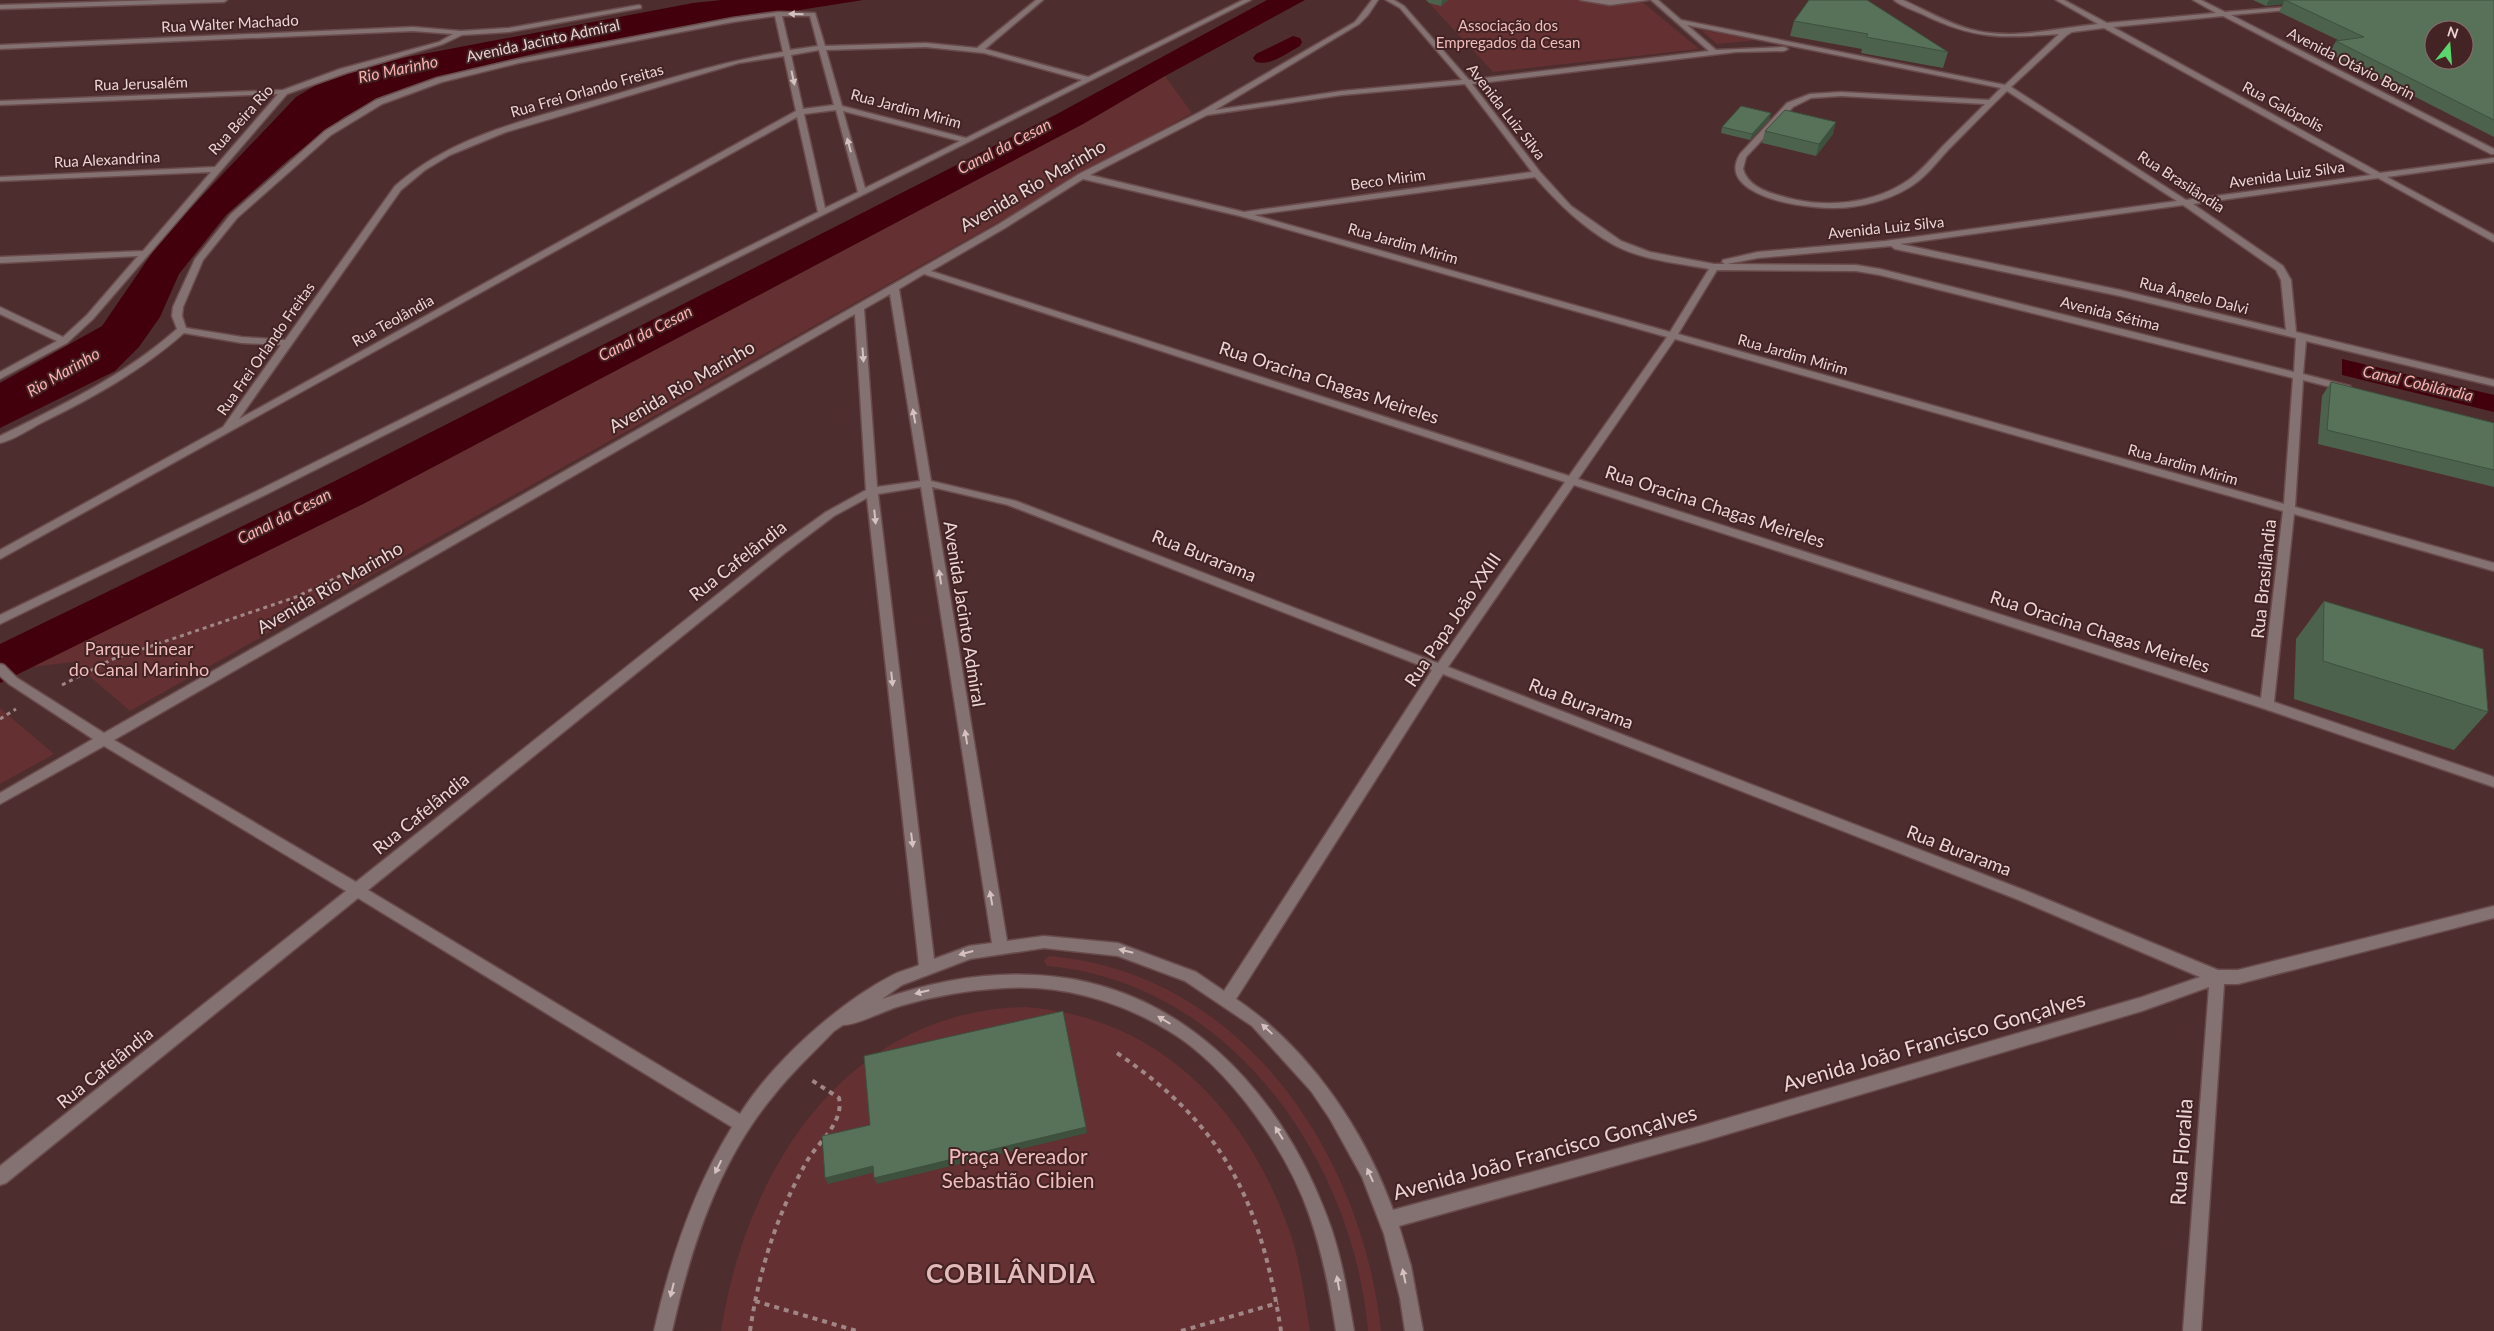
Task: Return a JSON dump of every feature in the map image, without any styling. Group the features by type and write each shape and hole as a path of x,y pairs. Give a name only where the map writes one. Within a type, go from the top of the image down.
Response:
{"street":[{"path":"0,6 224,0"},
{"path":"979,50 1040,0"},
{"path":"0,620 264,492 1248,0"},
{"name":"Avenida Rio Marinho","path":"0,799 859,306 1002,226 1082,176 1203,114 1357,23 1366,14 1375,0"},
{"name":"Avenida Luiz Silva","path":"1389,0 1402,7 1467,82 1537,174 1568,208 1595,229 1618,243 1648,254 1714,267 1723,262 1758,255 1885,244 2187,204 2494,160"},
{"path":"1583,0 1610,3 1645,0"},
{"path":"1654,0 1716,53"},
{"path":"1897,0 1961,28 1977,33 1998,35 2067,32 2104,26 2309,6"},
{"name":"Rua Galópolis","path":"2059,0 2494,239"},
{"name":"Avenida Otávio Borin","path":"2196,0 2494,152"},
{"name":"Rua Beira Rio","path":"0,376 64,341 90,317 284,92 343,71 441,42 461,33 509,30 639,7"},
{"path":"778,14 788,52 822,212"},
{"name":"Avenida Jacinto Admiral","path":"182,330 177,316 178,307 199,259 234,216 328,133 379,102 440,80 519,61 778,14 813,14 824,48 862,192"},
{"path":"1682,22 2006,87"},
{"name":"Rua Walter Machado","path":"0,48 413,29 461,33"},
{"path":"1991,102 1840,94 1819,95 1802,99 1790,105 1743,156 1738,165 1738,170 1744,180 1758,190 1790,201 1827,205 1870,200 1895,192 1914,181 2006,87 2067,32"},
{"name":"Rua Frei Orlando Freitas","path":"226,430 386,202 409,178 436,159 468,142 738,61 824,48 926,45 979,50 1089,80"},
{"path":"1203,114 1342,93 1467,82 1716,53 1767,48 1824,51"},
{"name":"Rua Brasilândia","path":"2006,87 2187,204 2280,268 2286,280 2296,336 2299,376 2289,510 2268,705"},
{"name":"Rua Jerusalém","path":"0,103 284,92"},
{"path":"800,112 838,106"},
{"name":"Rua Jardim Mirim","path":"838,106 965,140"},
{"name":"Rua Teolândia","path":"0,555 800,112"},
{"name":"Rua Alexandrina","path":"0,179 216,169"},
{"name":"Beco Mirim","path":"1242,214 1537,174"},
{"name":"Rua Jardim Mirim","path":"1082,176 1242,214 2494,567"},
{"name":"Rua Ângelo Dalvi","path":"1885,244 2120,293 2494,383"},
{"path":"0,260 147,253"},
{"name":"Rua Papa João XXIII","path":"1228,998 1439,670 1672,336 1714,267"},
{"name":"Avenida Sétima","path":"1714,267 1849,268 1880,272 2355,390"},
{"name":"Rua Oracina Chagas Meireles","path":"923,271 2268,705 2494,782"},
{"name":"Avenida Jacinto Admiral","path":"894,287 1000,946"},
{"path":"859,306 872,491 927,967"},
{"path":"0,310 64,341"},
{"path":"0,440 96,391 162,349 182,330 242,340 288,343"},
{"name":"Rua Burarama","path":"872,491 926,483 963,490 1012,503 2024,896 2217,977"},
{"name":"Rua Cafelândia","path":"0,1176 781,550 830,514 872,491"},
{"path":"0,668 13,681 104,740 357,890 743,1125"},
{"name":"Avenida João Francisco Gonçalves","path":"1388,1220 1695,1135 1969,1055 2142,1004 2217,977 2238,977 2494,912"},
{"path":"663,1331 677,1274 695,1219 720,1162 769,1087 828,1026 870,995 927,967 963,954 1000,946 1060,942 1107,946 1152,958 1174,967 1228,998 1282,1044 1327,1099 1365,1164 1388,1220 1402,1267 1414,1331"},
{"name":"Rua Floralia","path":"2192,1331 2217,977"},
{"path":"828,1026 912,995 962,984 1007,980 1063,984 1098,991 1130,1002 1163,1019 1194,1039 1237,1078 1264,1110 1287,1146 1308,1187 1327,1238 1338,1278 1345,1331"}],"path":[{"path":"0,719 113,659 296,597 347,572"},
{"path":"1117,1053 1144,1069 1181,1100 1199,1119 1225,1156 1244,1190 1259,1227 1271,1267 1281,1331"},
{"path":"750,1331 770,1239 785,1201 813,1151 839,1117 841,1109 839,1098 788,1066"},
{"path":"755,1301 857,1331"},
{"path":"1180,1331 1278,1303"}],"green space":[{"name":"Associação dos Empregados da Cesan","path":"1426,0 1640,0 1699,49 1493,72"},
{"path":"1701,30 1758,40 1717,44"},
{"name":"Parque Linear do Canal Marinho","path":"1165,76 1192,113 130,711 73,662 31,667 365,503 1083,124"},
{"path":"0,708 54,754 0,784"},
{"path":"1049,956 1118,969 1179,996 1233,1034 1280,1082 1318,1138 1348,1199 1369,1264 1381,1331 1368,1331 1357,1266 1337,1203 1308,1144 1270,1090 1225,1043 1172,1005 1112,979 1047,966 1044,961"},
{"name":"Praça Vereador Sebastião Cibien","path":"1025,1007 1074,1015 1119,1030 1159,1052 1194,1079 1225,1113 1252,1151 1274,1193 1292,1238 1310,1331 721,1331 734,1271 754,1213 781,1158 816,1110 857,1069 906,1037 962,1015"}],"water":[{"name":"Rio Marinho","path":"722,0 863,0 549,50 461,71 382,96 344,117 288,160 226,215 179,274 160,317 139,347 115,371 0,428 0,383 102,326 163,237 296,97 328,78 402,58 693,3"},
{"name":"Canal da Cesan","path":"1267,0 1305,0 1165,76 1083,124 365,503 0,683 0,644 335,481 1057,114"},
{"name":"Canal Cobilândia","path":"2342,359 2494,395 2494,412 2342,375"}],"building":[{"path":"1809,0 1867,0 1948,52 1866,37 1868,34 1794,21"},
{"path":"2285,0 2494,0 2494,120 2336,41 2364,37"},
{"path":"1741,106 1771,113 1752,134 1722,127"},
{"path":"1785,110 1836,122 1819,144 1765,131"},
{"path":"2331,382 2494,423 2494,470 2327,430"},
{"path":"2324,601 2483,649 2488,712 2323,661"},
{"path":"1063,1011 1086,1127 874,1178 873,1166 825,1178 822,1136 870,1125 864,1056"}],"waterway":[{"path":"1263,58 1293,42"}],"district":[{"name":"COBILÂNDIA","path":"1011,1274"}]}
